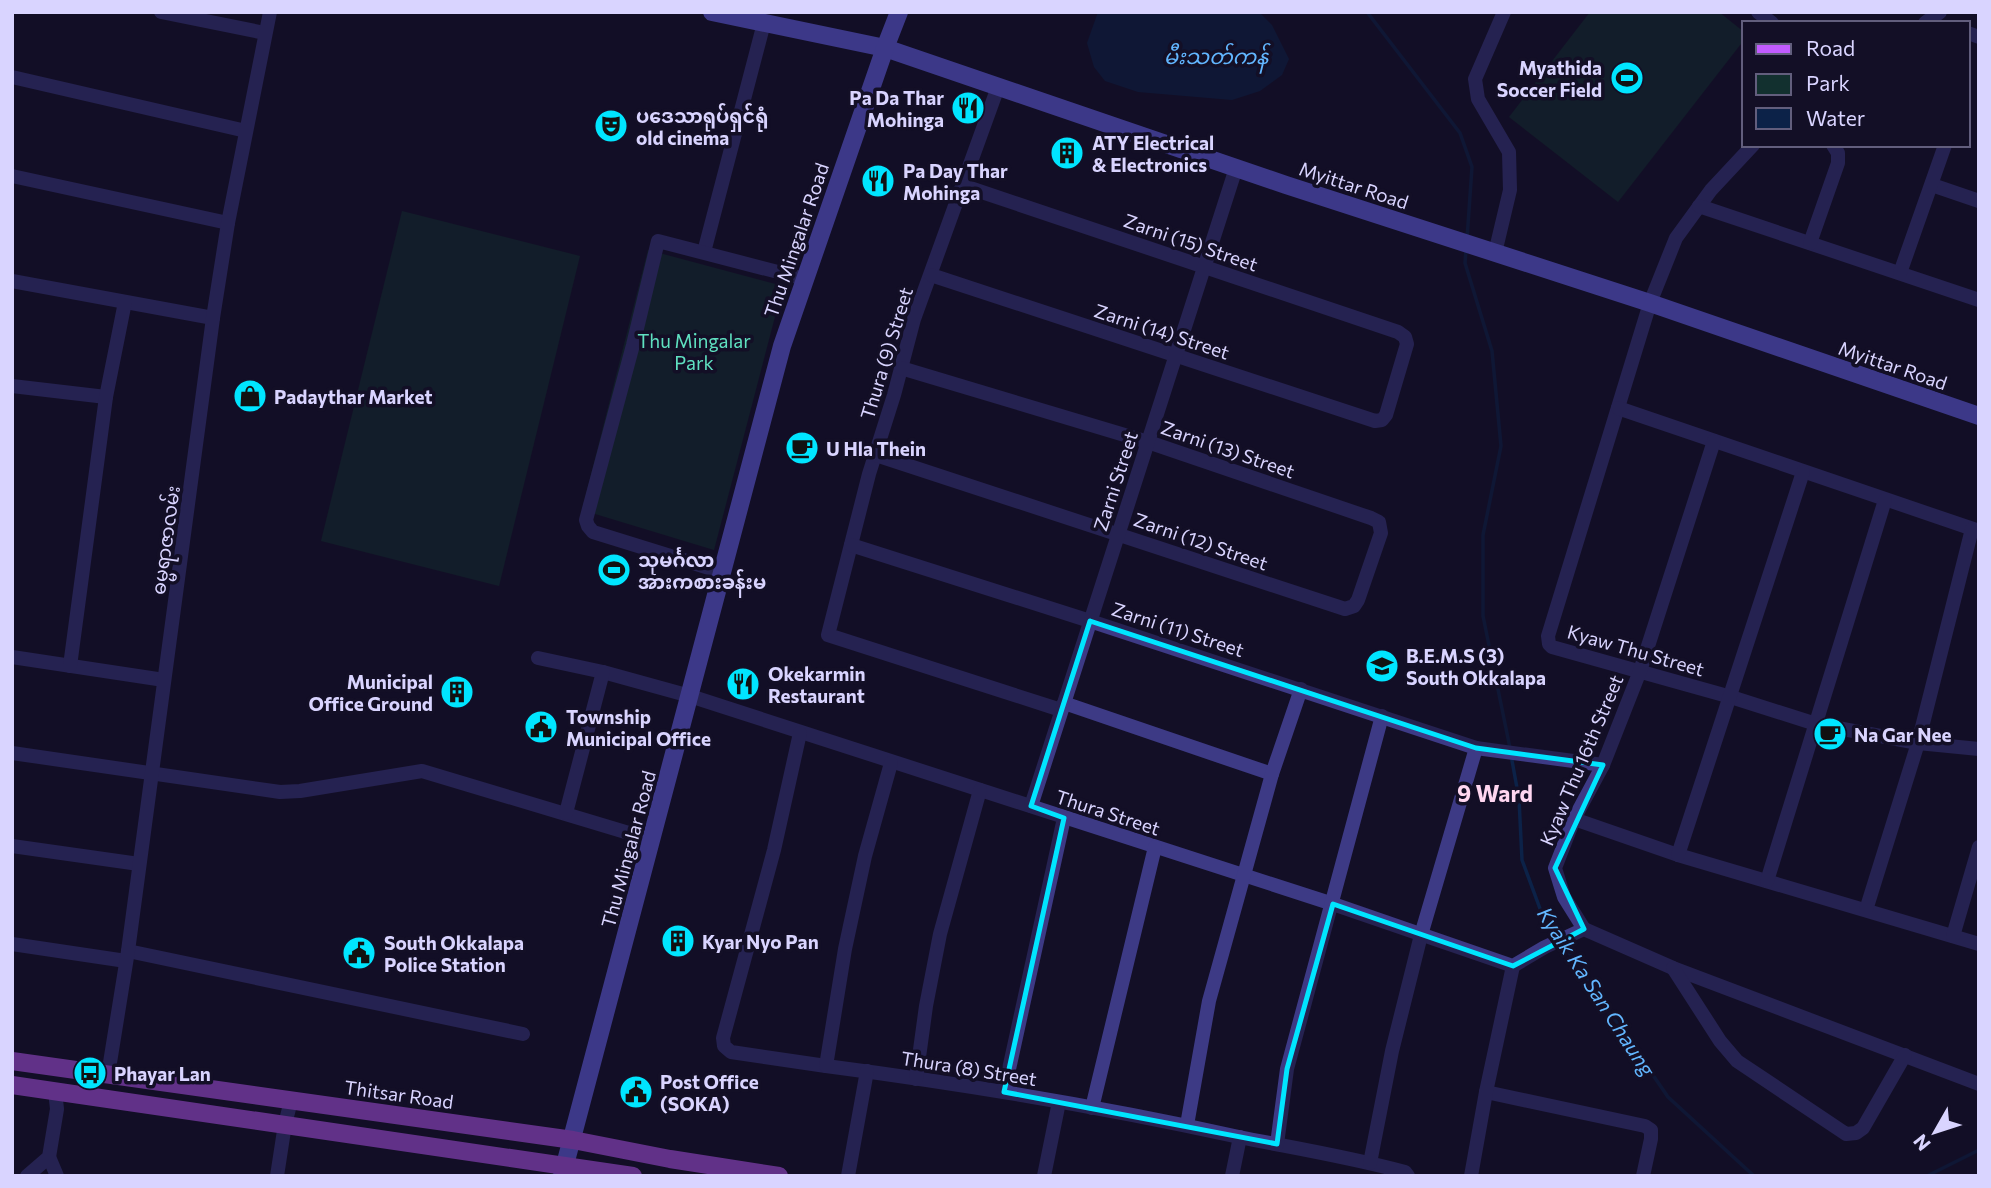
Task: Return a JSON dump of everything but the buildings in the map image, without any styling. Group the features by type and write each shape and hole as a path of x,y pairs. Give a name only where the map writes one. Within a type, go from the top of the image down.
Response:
{"main road":[{"name":"Myittar Road","path":"712,12 885,48 1236,168 1650,303 1979,416"},
{"name":"Thu Mingalar Road","path":"564,1170 782,346 899,12"},
{"name":"Thitsar Road","path":"12,1061 573,1140 779,1176"},
{"path":"12,1085 428,1146 564,1170 633,1176"}],"street":[{"path":"161,12 265,33"},
{"name":"ဓမ္မရာဇာလမ်း","path":"108,1074 127,956 214,318 229,223 270,12"},
{"path":"1495,253 1510,190 1509,152 1478,99 1475,79 1504,12"},
{"path":"704,252 764,23"},
{"path":"12,77 246,131"},
{"name":"Thura (9) Street","path":"999,87 914,319 828,635 1062,706"},
{"name":"Kyaw Thu Street","path":"1751,147 1711,190 1676,238 1650,303 1548,636 1549,643 1552,647 1731,697 1816,724 1918,743 1979,749"},
{"path":"1810,243 1838,163 1838,153 1834,147"},
{"path":"1900,273 1944,147"},
{"name":"Zarni Street","path":"1031,806 1236,168"},
{"path":"12,176 229,223"},
{"path":"1931,185 1979,201"},
{"name":"Zarni (15) Street","path":"964,186 1398,332 1405,337 1407,344 1386,415 1382,420"},
{"path":"1699,206 1979,300"},
{"path":"722,572 593,532 587,526 586,520 658,241 805,279"},
{"name":"Zarni (14) Street","path":"931,275 1375,421 1382,420"},
{"path":"12,281 214,318"},
{"path":"70,666 106,397 125,302"},
{"name":"Zarni (13) Street","path":"901,368 1148,442 1380,522 1381,533 1354,606"},
{"path":"12,386 106,397"},
{"path":"1618,408 1976,530 1918,743 1866,910"},
{"name":"Kyaw Thu 16th Street","path":"1584,929 1564,897 1555,868 1574,820 1604,765 1640,671 1714,441"},
{"name":"Zarni (12) Street","path":"876,455 1345,609 1354,606"},
{"path":"1678,855 1803,472"},
{"path":"1767,881 1885,500"},
{"name":"Zarni (11) Street","path":"851,545 1476,748 1604,765"},
{"path":"12,657 164,680"},
{"name":"Thura Street","path":"538,658 603,672 690,696 1332,904 1513,966"},
{"path":"566,814 603,672"},
{"path":"1187,1125 1209,1001 1272,774 1301,690"},
{"path":"1062,706 1272,774"},
{"path":"1277,1144 1287,1069 1382,716"},
{"name":"Thura (8) Street","path":"800,733 774,850 723,1038 724,1046 731,1052 1004,1092 1187,1125 1370,1163 1405,1172 1408,1176"},
{"path":"1370,1163 1392,1051 1421,935 1476,748"},
{"path":"12,753 280,792 422,771 652,840"},
{"path":"826,1066 845,949 865,856 891,763"},
{"path":"916,1079 940,934 980,790"},
{"path":"1004,1092 1064,818"},
{"path":"1574,820 1678,855 1979,944"},
{"path":"12,846 139,864"},
{"path":"1092,1108 1155,847"},
{"path":"1953,936 1979,848"},
{"path":"1471,1176 1513,966 1584,929 1672,968 1979,1084"},
{"path":"12,944 127,956 523,1034"},
{"path":"1672,968 1720,1041 1737,1061 1846,1134 1856,1133 1863,1128 1905,1055"},
{"path":"848,1176 867,1071"},
{"path":"55,1091 57,1109 49,1157 57,1176"},
{"path":"1486,1092 1644,1126 1651,1130 1651,1139 1643,1176"},
{"path":"277,1176 291,1101"},
{"path":"1044,1176 1059,1102"},
{"path":"1232,1176 1240,1137"},
{"path":"26,1176 49,1157"}],"highlighted area":[{"path":"1090,621 1476,748 1603,765 1555,868 1584,929 1513,966 1333,904 1287,1069 1277,1144 1004,1092 1064,818 1031,806"}],"green space":[{"name":"Myathida Soccer Field","path":"1590,12 1719,12 1742,30 1742,43 1618,202 1509,117"},
{"path":"402,211 580,256 499,586 321,541"},
{"name":"Thu Mingalar Park","path":"648,250 783,286 714,550 582,510"}],"water":[{"name":"မီးသတ်ကန်","path":"1098,12 1259,12 1272,25 1289,59 1282,75 1260,91 1232,100 1138,92 1105,81 1094,67 1087,43"}],"waterway":[{"name":"Kyaik Ka San Chaung","path":"1367,12 1460,133 1472,167 1467,239"},
{"name":"Kyaik Ka San Chaung","path":"1466,250 1465,263 1492,351 1501,446 1483,535 1483,616 1510,748"},
{"name":"Kyaik Ka San Chaung","path":"1511,755 1519,799 1522,860 1542,914 1558,938"},
{"name":"Kyaik Ka San Chaung","path":"1563,944 1668,1097 1754,1176"},
{"path":"1927,1176 1979,1150"}],"place":[{"name":"Myathida Soccer Field","path":"1627,78"},
{"name":"Pa Da Thar Mohinga","path":"968,108"},
{"name":"ပဒေသာရုပ်ရှင်ရုံ old cinema","path":"611,126"},
{"name":"ATY Electrical & Electronics","path":"1067,153"},
{"name":"Pa Day Thar Mohinga","path":"878,181"},
{"name":"Padaythar Market","path":"250,396"},
{"name":"U Hla Thein","path":"802,448"},
{"name":"သုမင်္ဂလာ အားကစားခန်းမ","path":"614,570"},
{"name":"B.E.M.S (3) South Okkalapa","path":"1382,666"},
{"name":"Okekarmin Restaurant","path":"743,684"},
{"name":"Municipal Office Ground","path":"457,692"},
{"name":"Township Municipal Office","path":"541,727"},
{"name":"Na Gar Nee","path":"1830,734"},
{"name":"Kyar Nyo Pan","path":"678,941"},
{"name":"South Okkalapa Police Station","path":"359,953"},
{"name":"Phayar Lan","path":"90,1073"},
{"name":"Post Office (SOKA)","path":"636,1092"}],"district":[{"name":"9 Ward","path":"1495,793"}]}
